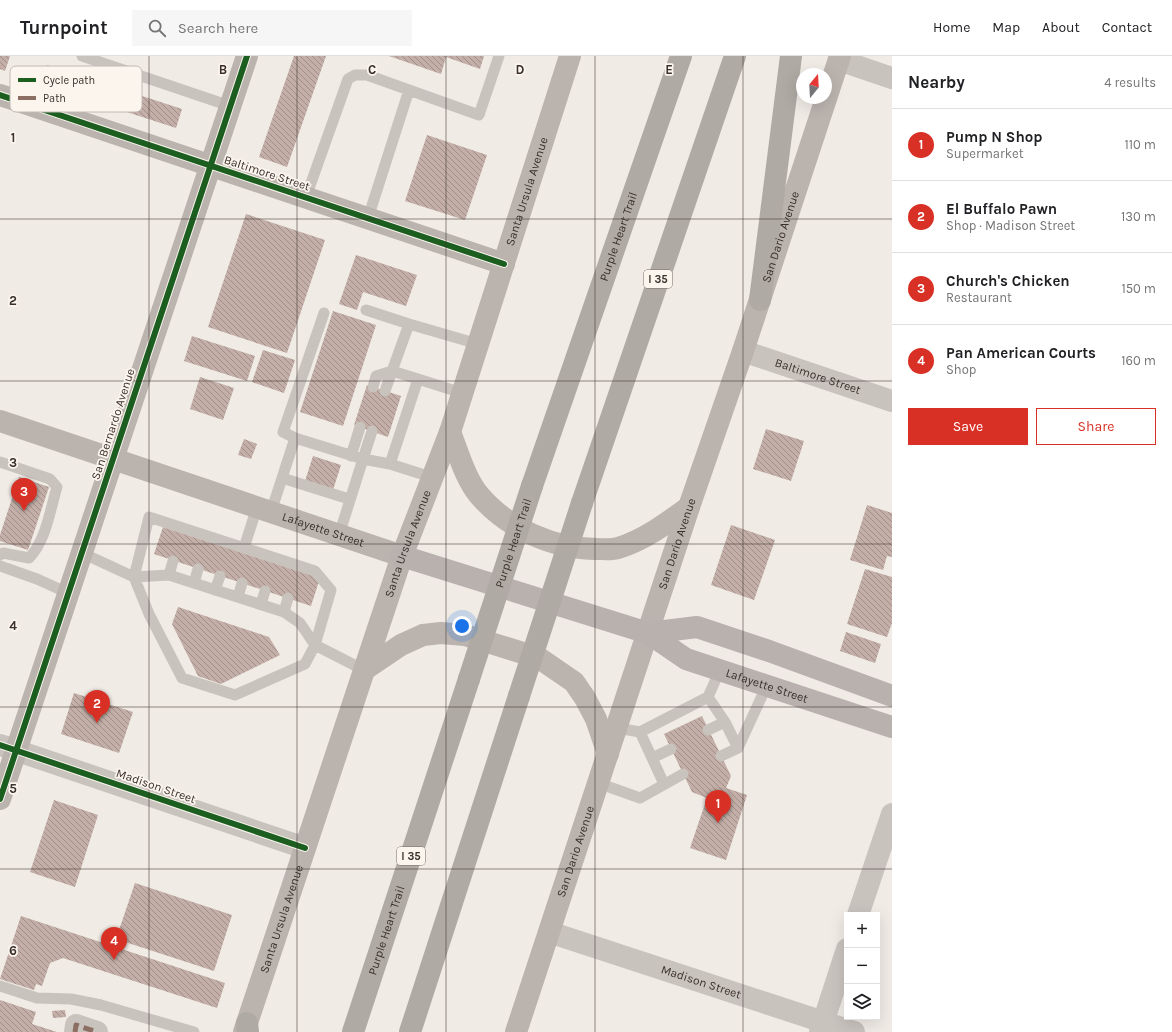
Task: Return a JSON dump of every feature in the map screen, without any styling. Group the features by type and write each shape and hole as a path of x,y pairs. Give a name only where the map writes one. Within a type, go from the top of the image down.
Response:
{"highway":[{"name":"Purple Heart Trail","path":"353,1032 532,486 681,56"},
{"name":"I 35","path":"410,1032 582,503 735,56"},
{"path":"760,300 791,56"}],"main road":[{"name":"San Bernardo Avenue","path":"0,799 8,748 82,553 247,56"},
{"name":"Santa Ursula Avenue","path":"247,1029 305,848 402,556 434,478 450,432 570,56"},
{"name":"San Dario Avenue","path":"516,1032 839,58"},
{"name":"Baltimore Street","path":"0,95 10,98"},
{"name":"Baltimore Street","path":"51,112 504,264"},
{"name":"Lafayette Street","path":"0,422 402,556 648,633 686,659 892,727"},
{"path":"450,432 465,469 478,494 498,515 525,532 578,549 617,549 664,526 689,507"},
{"name":"Lafayette Street","path":"648,633 697,627 769,651 892,696"},
{"path":"364,670 402,645 423,635 440,633 465,634 539,658 574,682 585,698 596,719 608,754"}],"street":[{"path":"839,58 892,78"},
{"name":"Baltimore Street","path":"743,351 892,401"},
{"name":"Madison Street","path":"8,748 305,848"},
{"path":"859,912 892,814"},
{"name":"Madison Street","path":"549,932 821,1027 854,1032"},
{"path":"821,1027 844,958"},
{"path":"75,1032 76,1025 97,1032"}],"lane":[{"path":"82,56 112,66"},
{"path":"306,197 348,79 356,75 367,75 479,115 499,56"},
{"path":"142,76 230,106"},
{"path":"368,218 409,90"},
{"path":"366,310 478,344"},
{"path":"324,314 283,432 295,438 351,456 390,464 434,478"},
{"path":"385,391 409,324"},
{"path":"373,387 376,376 392,371 462,394"},
{"path":"390,464 418,379"},
{"path":"351,456 360,427"},
{"path":"339,535 349,499 372,431"},
{"path":"249,552 264,510 282,478 295,438"},
{"path":"0,462 50,479 57,487 47,524 35,552 29,558 3,553 0,555"},
{"path":"282,478 349,499"},
{"path":"149,517 183,531 274,561 297,568 315,571 331,590 315,645 305,664 235,695 182,678 149,614 134,577 149,517"},
{"path":"82,553 134,577 169,574 284,612 300,623 315,645 364,670"},
{"path":"169,574 174,561"},
{"path":"0,566 37,579 68,593"},
{"path":"194,583 198,569"},
{"path":"215,590 220,576"},
{"path":"238,597 242,583"},
{"path":"261,604 265,590"},
{"path":"284,612 288,598"},
{"path":"617,728 640,732 708,697 720,670"},
{"path":"721,756 738,748 767,685"},
{"path":"708,697 725,722 738,748"},
{"path":"708,730 725,722"},
{"path":"640,732 664,784"},
{"path":"652,758 671,749"},
{"path":"598,783 640,798 683,774"},
{"path":"0,986 37,998 71,999 101,1005 194,1032"}],"building":[{"path":"0,56 10,56 5,71 0,69"},
{"path":"294,56 326,56 287,167 259,157"},
{"path":"389,56 484,56 480,69 446,57 441,74"},
{"path":"142,96 182,109 176,128 127,112 142,112"},
{"path":"427,135 487,155 465,220 405,201"},
{"path":"246,214 325,240 287,353 208,327"},
{"path":"356,255 417,275 406,306 363,292 357,310 339,304"},
{"path":"333,311 376,325 343,426 300,412"},
{"path":"192,336 255,356 247,381 184,361"},
{"path":"263,350 295,360 284,393 252,382"},
{"path":"200,377 234,388 223,420 190,409"},
{"path":"367,385 401,396 388,437 354,425"},
{"path":"766,429 804,441 791,481 753,469"},
{"path":"244,439 257,444 251,459 238,455"},
{"path":"313,456 341,465 333,490 305,481"},
{"path":"19,477 49,487 28,550 0,541 0,535"},
{"path":"867,505 892,513 892,557 887,556 883,570 850,560"},
{"path":"731,525 775,540 754,600 711,585"},
{"path":"163,527 320,578 311,606 154,554"},
{"path":"865,569 892,577 892,623 887,637 847,624"},
{"path":"178,607 269,637 280,655 221,684 198,676 172,624"},
{"path":"846,632 881,644 875,663 840,651"},
{"path":"74,693 133,712 119,753 61,734"},
{"path":"702,716 731,776 726,788 747,795 726,860 690,848 707,798 692,792 664,734"},
{"path":"54,800 98,815 75,887 30,872"},
{"path":"135,883 232,915 214,971 116,939"},
{"path":"21,916 225,983 217,1008 63,958 50,963 42,986 36,984 34,990 0,979"},
{"path":"0,1000 36,1012 32,1024 57,1032 0,1032"},
{"path":"65,1010 66,1017 53,1018 52,1011"}],"marked path":[{"path":"75,1032 76,1025 97,1032"}],"cycle path":[{"path":"0,799 247,56"},
{"path":"0,95 10,98"},
{"path":"51,112 504,264"},
{"path":"0,745 305,848"}],"place":[{"name":"Church's Chicken","path":"24,511"},
{"name":"El Buffalo Pawn","path":"97,723"},
{"name":"Pump N Shop","path":"718,823"},
{"name":"Pan American Courts","path":"114,960"}]}
